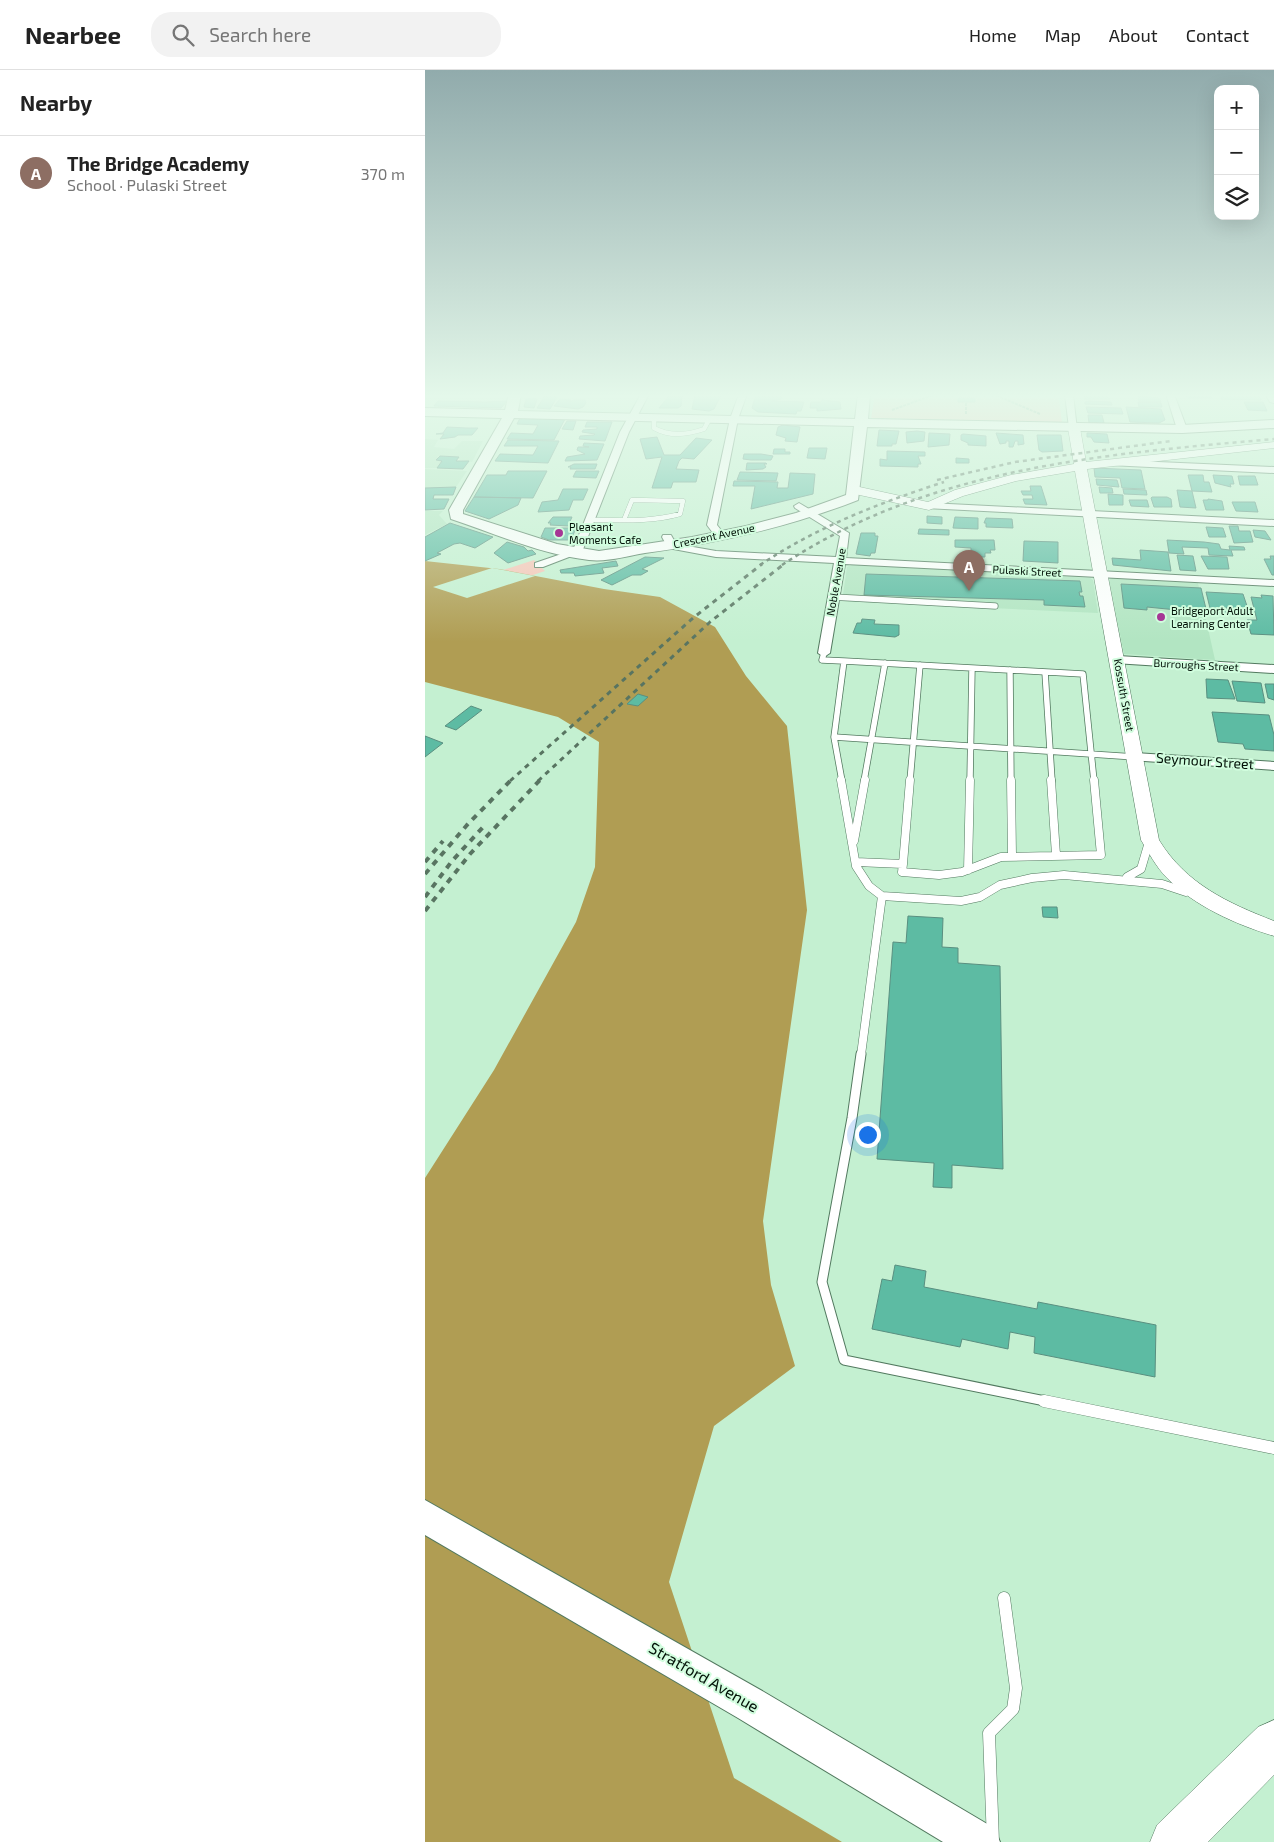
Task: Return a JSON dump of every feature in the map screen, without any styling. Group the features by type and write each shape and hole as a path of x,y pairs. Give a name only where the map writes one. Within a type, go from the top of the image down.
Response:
{"highway":[{"path":"1174,1842 1274,1743"}],"main road":[{"name":"Crescent Avenue","path":"475,477 456,510 456,516 553,549 600,555 804,510 853,497 855,490"},
{"path":"855,490 856,477"},
{"name":"Stratford Avenue","path":"425,1517 751,1704 980,1842"}],"street":[{"path":"539,565 577,552 593,520 609,477"},
{"path":"716,530 725,477"},
{"path":"929,506 959,493 1022,477"},
{"name":"Kossuth Street","path":"1083,477 1150,840 1157,855 1169,869 1201,898 1274,930"},
{"path":"855,490 929,506 1274,523"},
{"name":"Noble Avenue","path":"804,510 845,535 824,654"},
{"name":"Pulaski Street","path":"670,541 716,554 1274,583"},
{"name":"Burroughs Street","path":"1118,660 1274,669"},
{"name":"Seymour Street","path":"1135,757 1274,766"}],"lane":[{"path":"593,520 624,520 650,520 680,514 683,501 631,500 624,520"},
{"path":"833,597 995,606"},
{"path":"824,654 822,660 885,663 1083,674 1101,855 1056,854 1012,856 1001,857 968,870 939,875 902,872 920,665"},
{"path":"845,661 834,737 856,862 869,886 882,896 961,900 980,897 1000,885 1032,878 1063,875 1118,879 1171,886 1201,898"},
{"path":"853,846 885,663"},
{"path":"968,870 972,668"},
{"path":"1010,670 1012,856"},
{"path":"1045,672 1056,854"},
{"path":"834,737 1135,757"},
{"path":"1118,879 1135,876 1141,872 1150,840"},
{"path":"856,862 903,864"},
{"path":"882,896 852,1118 822,1282 844,1360 1274,1448"},
{"path":"993,1842 989,1733 1013,1709 1016,1688 1004,1598"}],"shaded area":[{"path":"425,477 463,477 456,487 425,488"},
{"path":"425,511 443,511 439,515 447,524 425,535"},
{"path":"534,560 545,571 466,597 442,590"},
{"path":"425,561 499,569 604,589 660,597 715,627 746,676 787,726 807,910 763,1221 771,1285 795,1366 714,1426 669,1582 734,1778 842,1842 425,1842 425,1178 494,1070 576,922 595,867 599,742 558,717 425,682"},
{"path":"854,564 1090,578 1093,580 1098,613 842,601 847,567"},
{"name":"Bridgeport Adult Learning Center","path":"1112,578 1198,583 1215,660 1124,654 1109,580"}],"pier":[{"path":"492,568 535,576 467,598 433,587"}],"building":[{"path":"486,477 544,477 533,498 474,497"},
{"path":"573,477 597,477 596,478"},
{"path":"656,477 697,477 696,482 673,482 671,488 652,488"},
{"path":"738,477 777,477 776,481 737,480"},
{"path":"790,477 815,477 813,494 751,509 755,486 733,486 734,481 778,482 777,488 788,488"},
{"path":"1095,477 1142,477 1145,489 1122,488 1120,478"},
{"path":"1188,477 1203,477 1204,482 1209,482 1212,492 1192,491"},
{"path":"1213,477 1232,477 1234,484 1230,484 1231,487 1215,483"},
{"path":"1238,477 1255,477 1258,485 1240,485"},
{"path":"1096,479 1117,480 1119,487 1097,485"},
{"path":"1030,486 1041,486 1047,505 1025,504 1023,499 1033,499 1032,495 1023,495 1021,491 1031,491"},
{"path":"456,487 453,495 434,495 433,499 449,499 444,509 425,510 425,488"},
{"path":"1099,487 1112,488 1113,493 1100,493"},
{"path":"563,489 588,489 583,500 573,500 569,510 538,512 542,502 558,500"},
{"path":"1123,489 1146,490 1147,495 1124,494"},
{"path":"1177,490 1192,491 1196,508 1180,507"},
{"path":"1108,494 1123,495 1123,505 1109,505"},
{"path":"474,497 521,498 518,505 489,519 465,511"},
{"path":"1152,497 1167,497 1171,499 1172,507 1154,507"},
{"path":"1129,500 1147,500 1149,507 1131,506"},
{"path":"1203,500 1222,501 1224,510 1206,510"},
{"path":"1232,502 1255,502 1258,512 1236,511"},
{"path":"927,516 942,517 942,524 927,523"},
{"path":"553,517 572,517 568,526 550,525 551,523 548,523"},
{"path":"955,517 978,518 978,529 953,528"},
{"path":"986,518 1012,519 1013,528 986,527 986,523 984,523"},
{"path":"450,523 493,537 475,548 460,543 454,544 437,553 441,554 425,561 425,537"},
{"path":"1229,526 1238,526 1239,531 1250,531 1253,542 1234,543"},
{"path":"1206,527 1223,528 1226,537 1209,537"},
{"name":"Pleasant Moments Cafe","path":"545,528 576,528 571,540 549,540 541,537"},
{"path":"919,529 949,530 949,535 918,534"},
{"path":"1253,530 1265,531 1271,540 1255,537"},
{"path":"861,533 875,533 875,536 878,536 875,553 871,553 870,556 856,554"},
{"path":"955,540 994,540 995,550 990,550 991,553 985,553 985,557 971,557 971,548 955,547"},
{"path":"1167,540 1219,544 1221,549 1230,550 1229,546 1244,547 1245,550 1231,550 1233,556 1209,555 1208,548 1182,547 1184,554 1169,553"},
{"path":"1024,541 1058,542 1058,563 1023,561"},
{"path":"507,542 524,547 528,551 532,550 536,554 508,563 494,553"},
{"path":"1140,550 1168,552 1171,571 1113,565 1112,558 1141,560"},
{"path":"1177,555 1193,556 1196,571 1180,570"},
{"path":"1201,556 1227,557 1229,569 1208,569"},
{"path":"1270,556 1274,556 1274,575 1272,575 1264,559 1271,559"},
{"path":"645,557 664,558 642,569 648,571 641,575 632,575 612,585 601,580"},
{"path":"616,561 618,566 602,568 604,573 575,576 574,573 561,573 560,570"},
{"path":"866,574 1080,581 1082,592 1079,592 1080,596 1083,596 1085,607 1044,605 1044,600 864,595"},
{"path":"1121,584 1201,588 1207,613 1147,607 1147,610 1124,608"},
{"path":"1206,592 1243,594 1248,609 1225,608 1226,613 1211,612"},
{"path":"1261,595 1273,596 1274,635 1251,634 1247,620 1257,620 1251,597 1262,598"},
{"path":"862,619 875,620 874,624 899,625 899,635 895,637 853,633 857,623 861,623"},
{"path":"1206,679 1228,680 1235,699 1207,698"},
{"path":"1232,681 1261,683 1265,703 1237,701"},
{"path":"1265,684 1274,684 1274,700 1268,698"},
{"path":"638,694 648,697 638,706 627,704"},
{"path":"471,706 482,710 456,730 445,726"},
{"path":"1212,712 1269,715 1274,735 1274,751 1245,749 1243,744 1218,742"},
{"path":"425,736 443,743 425,757"},
{"path":"1042,907 1057,907 1058,918 1043,917"},
{"path":"908,916 943,918 942,947 958,948 958,963 1000,966 1003,1169 952,1165 952,1188 933,1187 934,1163 877,1159 893,942 906,943"},
{"path":"895,1265 926,1271 924,1287 1037,1309 1038,1302 1156,1325 1155,1377 1034,1353 1035,1337 1010,1332 1008,1349 962,1339 960,1347 872,1329 882,1279 892,1281"}],"railway":[{"path":"937,480 951,477"},
{"path":"782,565 838,532 896,506 957,486 995,477"},
{"path":"760,565 804,539 849,517 896,498 944,482"},
{"path":"510,781 693,618 762,564"},
{"path":"538,781 710,622 784,564"},
{"path":"425,911 470,854 540,780"},
{"path":"425,874 467,825 510,781"},
{"path":"425,897 452,861 484,826"},
{"path":"425,862 443,841"}],"place":[{"name":"Pleasant Moments Cafe","path":"559,533"},
{"name":"The Bridge Academy","path":"969,591"},
{"name":"Bridgeport Adult Learning Center","path":"1161,617"}]}
